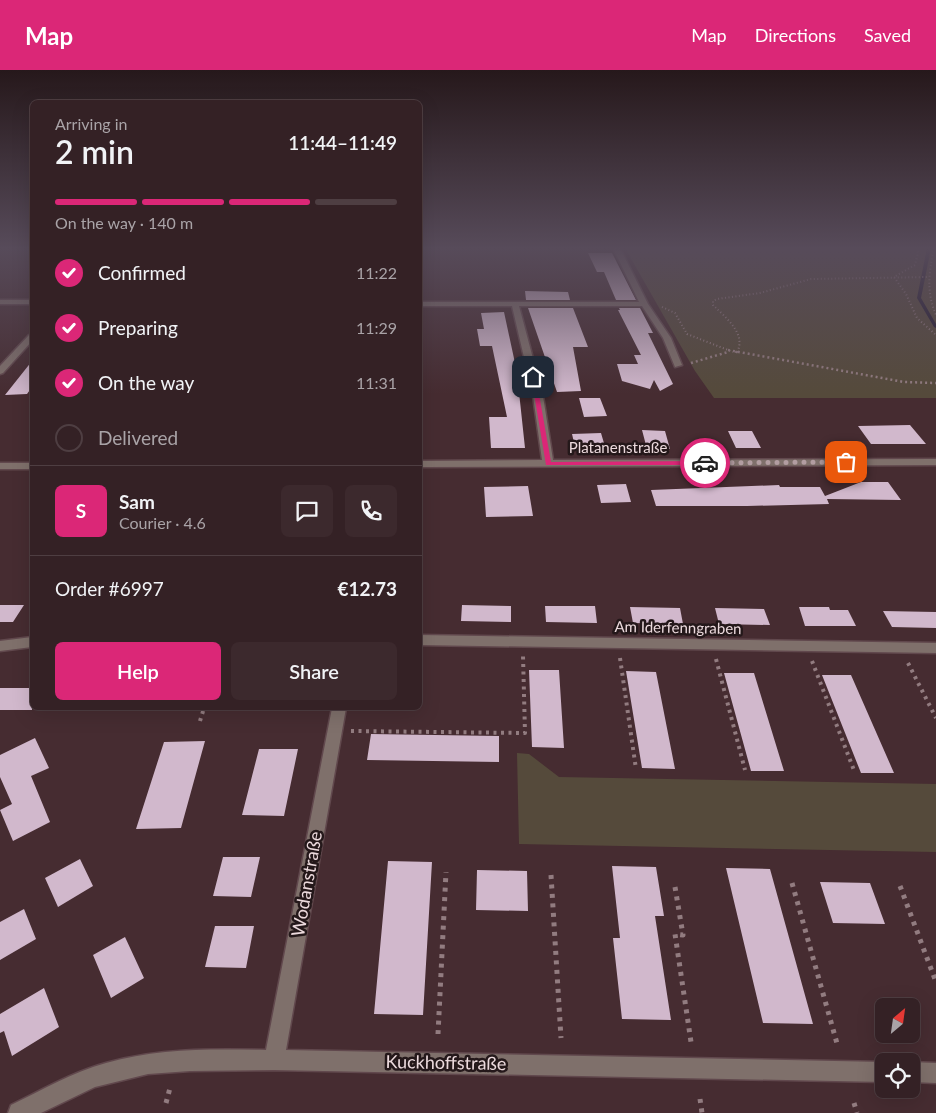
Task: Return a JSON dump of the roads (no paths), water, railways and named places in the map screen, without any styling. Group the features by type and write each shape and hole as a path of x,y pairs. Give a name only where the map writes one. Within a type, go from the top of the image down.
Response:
{"street":[{"path":"640,297 667,338 678,365"},
{"path":"0,302 30,302"},
{"path":"422,304 644,304"},
{"path":"515,304 538,396 548,464"},
{"path":"0,371 30,338"},
{"name":"Platanenstraße","path":"422,464 936,462"},
{"path":"0,466 30,466"},
{"name":"Am Iderfenngraben","path":"422,640 936,648"},
{"path":"0,646 30,642"},
{"name":"Wodanstraße","path":"274,1060 339,710"},
{"name":"Kuckhoffstraße","path":"19,1113 68,1088 106,1073 143,1065 205,1060 875,1072"},
{"path":"920,1072 936,1073"}],"waterway":[{"path":"919,297 936,327"}]}
